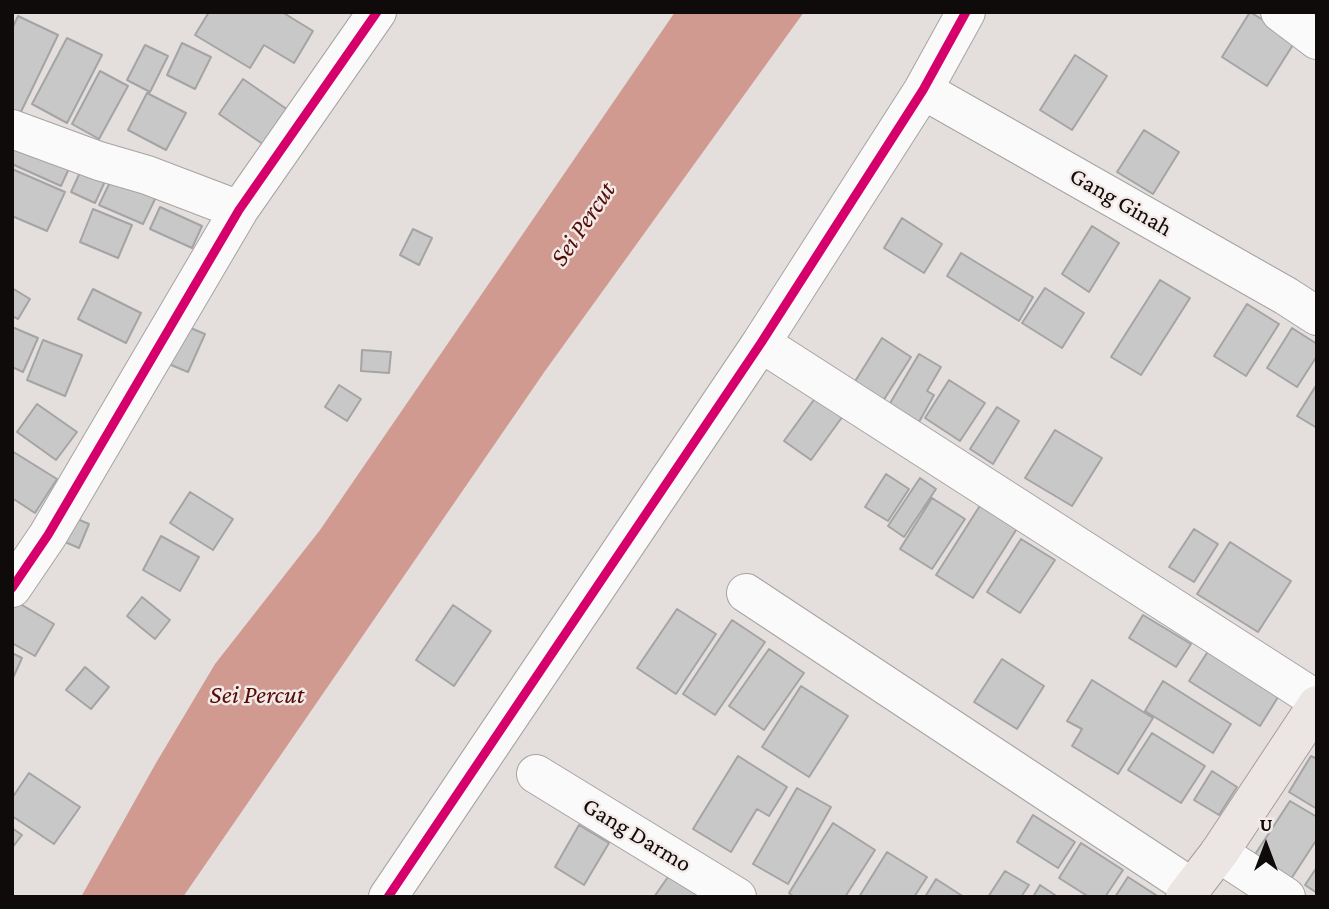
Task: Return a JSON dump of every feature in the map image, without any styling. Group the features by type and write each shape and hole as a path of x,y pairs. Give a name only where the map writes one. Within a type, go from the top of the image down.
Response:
{"main road":[{"path":"1188,892 1219,853 1317,702"}],"street":[{"path":"12,588 48,535 239,210 377,12"},
{"path":"388,897 761,343 923,90 966,12"},
{"path":"1280,12 1317,40"},
{"name":"Gang Ginah","path":"923,90 1317,316"},
{"path":"12,129 239,210"},
{"path":"761,343 1317,702"},
{"path":"746,593 1188,892"},
{"name":"Gang Darmo","path":"536,774 737,897"},
{"path":"1219,853 1286,897"}],"water":[{"name":"Sei Percut","path":"675,12 804,12 545,371 183,897 81,897 215,664 320,530"}],"building":[{"path":"209,12 282,12 313,31 294,63 264,45 250,68 195,35"},
{"path":"1250,12 1296,40 1267,86 1222,57"},
{"path":"18,16 58,35 18,118 12,116 12,29"},
{"path":"67,38 102,55 67,123 32,104"},
{"path":"182,43 211,57 195,89 167,75"},
{"path":"145,45 168,56 150,92 127,80"},
{"path":"1075,55 1107,76 1072,130 1040,110"},
{"path":"100,71 128,86 99,139 72,124"},
{"path":"243,79 291,112 267,147 219,114"},
{"path":"147,93 186,113 166,150 128,130"},
{"path":"1144,130 1179,152 1153,194 1117,172"},
{"path":"12,147 71,164 61,186 12,164"},
{"path":"83,166 107,177 95,203 71,192"},
{"path":"12,169 65,192 47,231 12,216"},
{"path":"112,178 156,197 143,224 99,205"},
{"path":"160,207 202,226 192,248 150,229"},
{"path":"93,209 132,225 118,258 80,242"},
{"path":"902,218 942,244 924,273 884,248"},
{"path":"1092,226 1119,243 1089,292 1062,274"},
{"path":"413,229 432,238 419,265 400,255"},
{"path":"961,253 1033,297 1019,321 947,276"},
{"path":"1160,280 1190,298 1141,375 1111,357"},
{"path":"12,288 30,299 18,319 12,316"},
{"path":"1045,288 1084,313 1062,348 1022,323"},
{"path":"93,289 141,313 126,343 78,319"},
{"path":"1247,304 1279,324 1246,376 1214,356"},
{"path":"181,324 205,334 188,372 164,362"},
{"path":"12,327 38,338 23,372 12,367"},
{"path":"1292,328 1317,344 1317,356 1297,387 1267,368"},
{"path":"882,338 911,357 883,401 854,383"},
{"path":"43,340 82,355 65,396 27,380"},
{"path":"362,350 391,352 389,373 361,371"},
{"path":"919,354 941,367 927,391 934,395 919,422 889,405"},
{"path":"949,380 985,403 960,441 925,418"},
{"path":"1317,384 1317,428 1297,416"},
{"path":"339,385 361,399 347,421 325,407"},
{"path":"821,390 848,409 811,460 784,441"},
{"path":"37,404 77,432 56,460 17,432"},
{"path":"997,407 1019,421 993,464 970,449"},
{"path":"1055,430 1102,458 1072,506 1025,478"},
{"path":"12,451 57,479 35,513 12,498"},
{"path":"886,474 909,489 888,521 865,507"},
{"path":"920,478 936,489 904,537 888,526"},
{"path":"190,492 233,519 213,550 170,523"},
{"path":"932,498 965,519 932,569 900,549"},
{"path":"981,504 1018,527 973,598 936,575"},
{"path":"68,515 89,524 79,548 58,539"},
{"path":"1194,529 1218,544 1194,582 1169,567"},
{"path":"161,536 199,557 180,591 143,570"},
{"path":"1021,539 1055,560 1020,613 987,592"},
{"path":"1230,542 1291,581 1258,632 1197,594"},
{"path":"142,597 170,620 155,639 127,616"},
{"path":"12,599 54,624 35,656 12,643"},
{"path":"453,605 491,631 454,686 416,660"},
{"path":"677,609 716,634 676,694 637,668"},
{"path":"1143,615 1191,644 1176,667 1129,638"},
{"path":"732,620 765,642 715,715 683,694"},
{"path":"1214,642 1285,686 1260,726 1189,681"},
{"path":"769,649 804,673 764,730 729,706"},
{"path":"12,653 22,658 12,680"},
{"path":"1002,659 1044,686 1017,729 974,702"},
{"path":"85,667 109,687 91,709 66,690"},
{"path":"1092,680 1153,718 1118,774 1072,746 1082,729 1067,721"},
{"path":"1163,681 1231,724 1213,753 1145,711"},
{"path":"801,686 848,716 809,777 762,747"},
{"path":"1152,733 1205,766 1181,803 1128,770"},
{"path":"738,756 787,787 769,816 757,809 731,852 693,829"},
{"path":"1311,756 1317,759 1317,809 1289,792"},
{"path":"1212,771 1237,787 1219,815 1194,800"},
{"path":"29,773 80,807 54,844 12,816 12,798"},
{"path":"797,788 831,807 788,884 753,864"},
{"path":"1290,801 1317,817 1317,839 1289,882 1252,859"},
{"path":"1033,815 1075,842 1058,868 1017,842"},
{"path":"833,823 875,850 845,897 794,897 789,893"},
{"path":"579,825 609,843 584,885 555,867"},
{"path":"12,828 22,835 12,848"},
{"path":"1081,843 1123,870 1105,897 1089,897 1059,878"},
{"path":"887,852 927,877 914,897 859,897"},
{"path":"675,867 711,897 654,897"},
{"path":"1317,867 1317,893 1305,885"},
{"path":"1005,871 1029,885 1021,897 988,897"},
{"path":"1128,877 1159,897 1115,897"},
{"path":"936,879 964,897 925,897"},
{"path":"1040,885 1058,897 1033,897"}],"cycle path":[{"path":"12,588 48,535 239,210 377,12"},
{"path":"388,897 761,343 923,90 966,12"}]}
